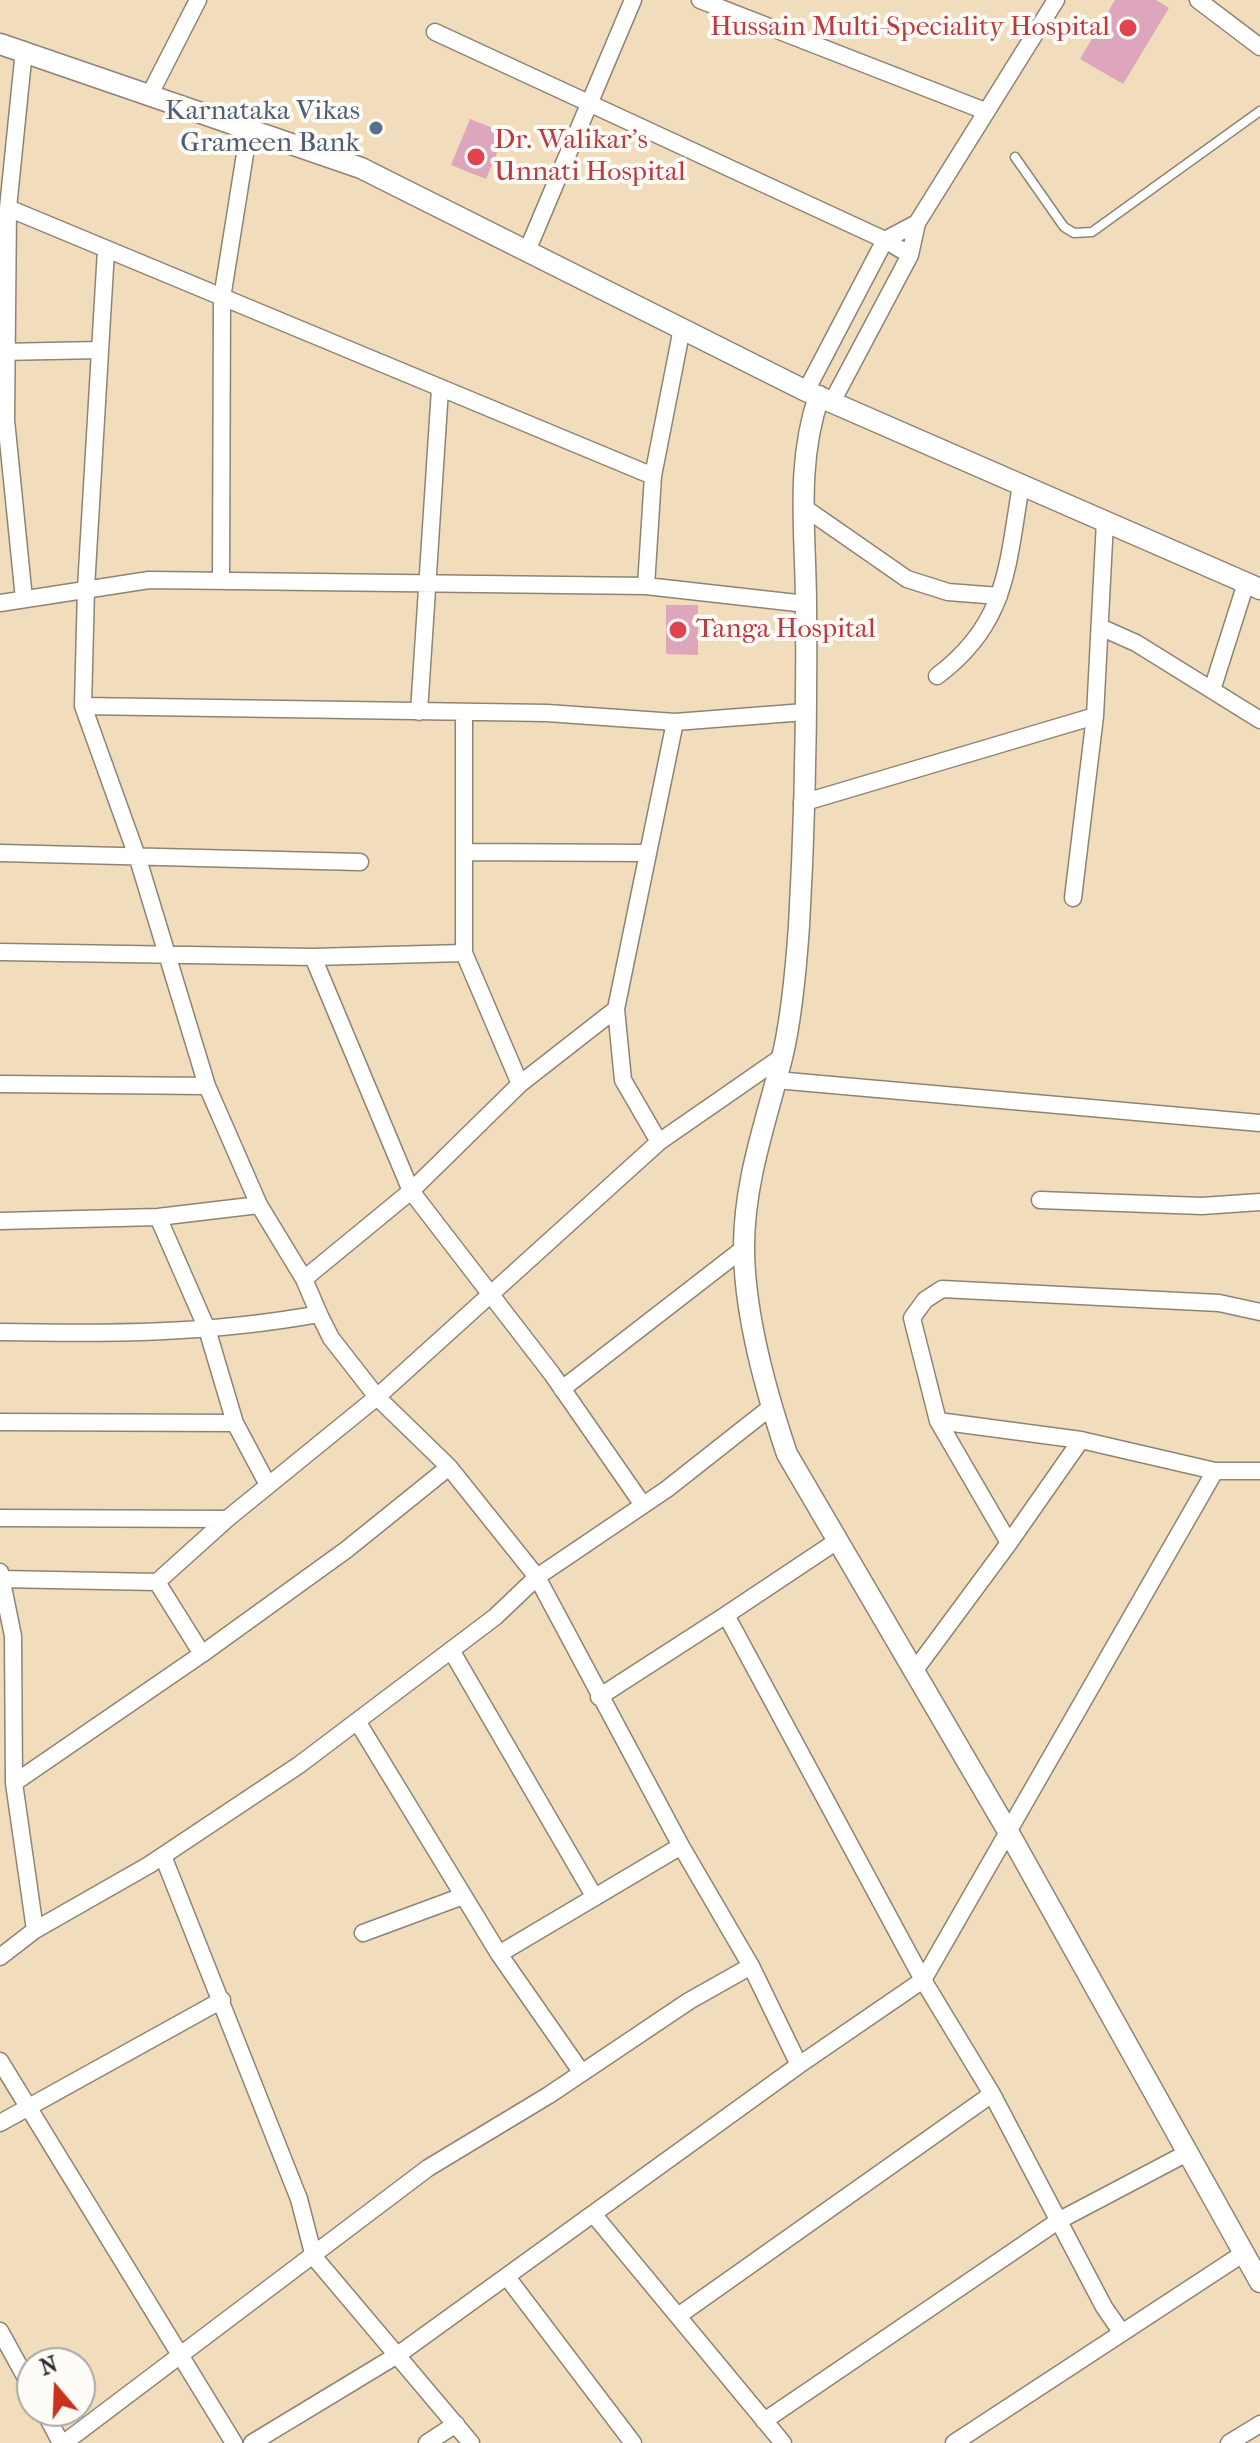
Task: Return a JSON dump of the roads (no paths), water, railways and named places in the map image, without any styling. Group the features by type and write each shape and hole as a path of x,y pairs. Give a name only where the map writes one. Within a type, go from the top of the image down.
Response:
{"street":[{"path":"150,94 198,0"},
{"path":"527,251 633,0"},
{"path":"700,0 985,111"},
{"path":"819,396 910,255 917,223 1056,0"},
{"path":"1198,0 1260,47"},
{"path":"435,32 885,240 910,255"},
{"path":"0,44 361,168 819,396 1253,586 1212,690"},
{"path":"24,50 4,277 3,421 7,505 24,599"},
{"path":"221,581 222,298 249,129"},
{"path":"8,208 653,476"},
{"path":"917,223 885,240 808,428 802,506 806,604 799,928 783,1056 752,1161 744,1248 752,1316 771,1407 787,1454 1009,1833 1260,2282"},
{"path":"106,250 86,588 83,706 138,859 207,1086 259,1205 304,1279 331,1338 377,1397 449,1467 537,1577 599,1697 751,1966 799,2065"},
{"path":"646,586 653,476 682,328"},
{"path":"4,352 100,350"},
{"path":"419,712 440,389"},
{"path":"937,676 978,640 999,596 1021,485"},
{"path":"802,506 907,579 948,592 999,596"},
{"path":"1073,898 1095,716 1105,521"},
{"path":"0,603 149,580 646,586 806,604"},
{"path":"1100,627 1136,643 1260,720"},
{"path":"83,706 464,712 675,722 805,712"},
{"path":"464,712 464,953 520,1084"},
{"path":"802,803 1095,716"},
{"path":"659,1142 623,1080 616,1009 675,722"},
{"path":"464,852 648,853"},
{"path":"0,853 138,859 360,862"},
{"path":"0,952 313,957 464,953"},
{"path":"313,957 411,1191 562,1389 643,1505"},
{"path":"304,1279 411,1191 520,1084 616,1009"},
{"path":"35,1930 14,1783 13,1636 1,1576 157,1582 227,1519 377,1397 659,1142 783,1056"},
{"path":"776,1080 1260,1123"},
{"path":"0,1084 207,1086"},
{"path":"1040,1200 1202,1206 1260,1202"},
{"path":"0,1221 158,1217 259,1205"},
{"path":"158,1217 207,1329 235,1423 268,1485"},
{"path":"562,1389 744,1248"},
{"path":"1009,1543 938,1421 912,1318 925,1300 942,1289 1219,1303 1260,1312"},
{"path":"0,1332 146,1335 319,1314"},
{"path":"0,1957 35,1930 163,1856 299,1765 495,1617 537,1577 643,1505 771,1407"},
{"path":"938,1421 1081,1440 1215,1471 1260,1471"},
{"path":"0,1422 235,1423"},
{"path":"915,1670 1081,1440"},
{"path":"14,1783 202,1654 346,1550 449,1467"},
{"path":"252,2443 399,2354 799,2065 923,1980 1215,1471"},
{"path":"0,1518 227,1519"},
{"path":"599,1697 837,1541"},
{"path":"157,1582 202,1654"},
{"path":"726,1615 923,1980 992,2094 1104,2307 1122,2333"},
{"path":"451,1650 594,1896"},
{"path":"357,1721 499,1954 582,2073"},
{"path":"499,1954 681,1846"},
{"path":"163,1856 299,2199 314,2257 471,2443"},
{"path":"363,1933 463,1896"},
{"path":"63,2443 314,2257 428,2168 582,2073 689,2001 751,1966"},
{"path":"0,2123 222,2000"},
{"path":"0,2061 234,2443"},
{"path":"678,2316 992,2094"},
{"path":"764,2421 1058,2221 1189,2152"},
{"path":"594,2215 783,2443"},
{"path":"954,2443 1244,2253"},
{"path":"507,2277 633,2443"},
{"path":"0,2331 16,2360"},
{"path":"427,2443 456,2424"},
{"path":"1229,2443 1260,2424"}],"lane":[{"path":"1015,157 1064,227 1074,233 1092,232 1260,111"}],"place":[{"name":"Hussain Multi-Speciality Hospital","path":"1128,28"},
{"name":"Karnataka Vikas Grameen Bank","path":"376,128"},
{"name":"Dr. Walikar's Unnati Hospital","path":"476,157"},
{"name":"Tanga Hospital","path":"678,630"}]}
